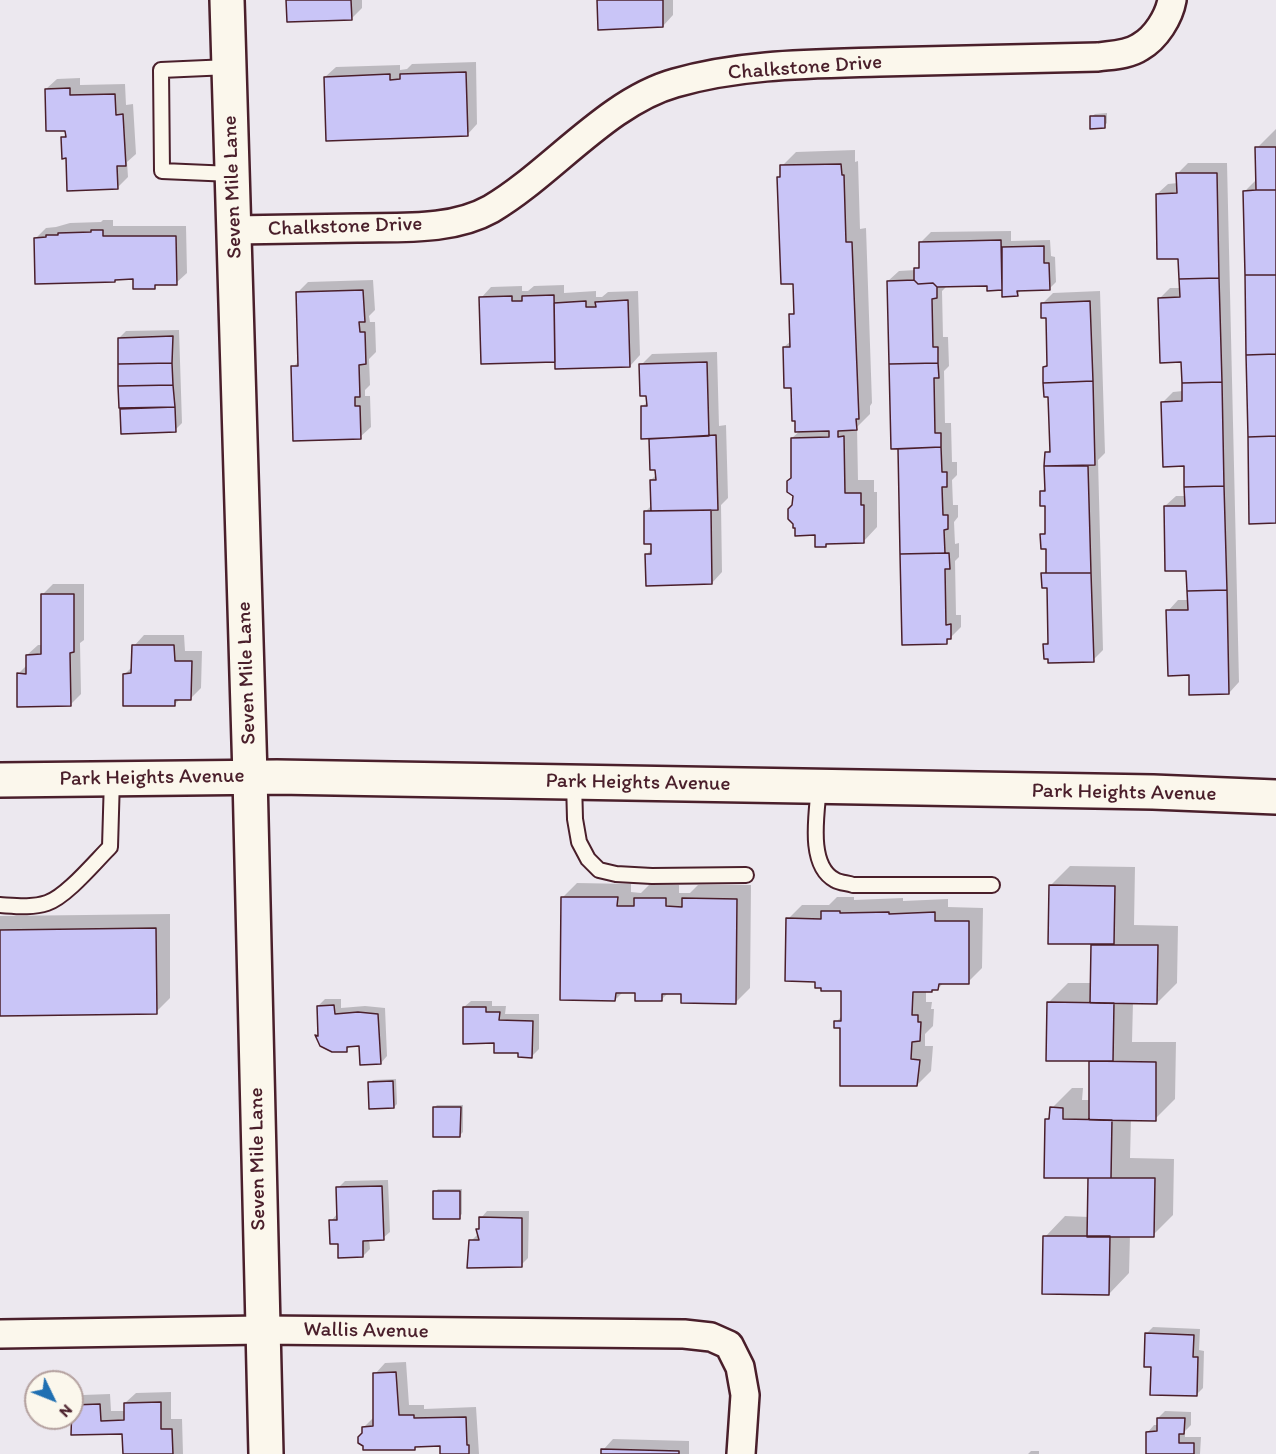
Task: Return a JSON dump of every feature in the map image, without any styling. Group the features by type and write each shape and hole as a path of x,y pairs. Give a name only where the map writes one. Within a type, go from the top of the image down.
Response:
{"street":[{"name":"Seven Mile Lane","path":"227,0 250,776 266,1454"},
{"name":"Chalkstone Drive","path":"234,230 449,224 489,210 518,191 586,135 645,94 673,83 777,65 1098,57 1121,54 1141,47 1159,29 1171,7 1172,0"},
{"name":"Park Heights Avenue","path":"0,780 250,776 1276,796"},
{"name":"Wallis Avenue","path":"0,1334 262,1330 684,1334 711,1337 729,1345 740,1367 745,1395 741,1454"}],"lane":[{"path":"229,67 161,70 162,171 232,174"},
{"path":"0,905 31,906 49,902 63,893 110,847 112,778"},
{"path":"574,782 575,819 579,842 588,859 599,870 616,874 652,876 746,875"},
{"path":"819,786 816,837 818,859 824,871 835,881 853,885 993,885"}],"building":[{"path":"286,0 351,0 352,20 287,22"},
{"path":"597,0 663,0 663,27 598,30"},
{"path":"466,72 468,136 326,141 324,77 390,74 390,80 400,79 400,74"},
{"path":"70,88 70,95 115,94 116,115 123,114 126,166 117,166 118,189 67,191 66,158 62,159 61,137 66,137 65,131 46,131 45,89"},
{"path":"1090,116 1105,116 1105,128 1090,129"},
{"path":"1255,147 1276,147 1276,190 1256,190"},
{"path":"841,164 842,175 844,175 846,242 852,242 859,419 856,419 857,430 838,431 838,437 844,436 845,493 861,493 861,505 864,505 864,543 826,544 826,547 815,547 815,535 795,536 795,528 788,519 788,509 792,505 793,496 787,492 787,481 791,478 791,438 829,437 829,431 795,432 795,421 792,421 791,388 784,388 783,347 790,347 789,314 794,314 793,284 781,284 777,177 780,177 780,165"},
{"path":"1176,173 1217,173 1219,278 1179,279 1178,259 1157,259 1156,194 1177,193"},
{"path":"1276,190 1276,275 1245,275 1243,191"},
{"path":"91,230 103,230 103,236 176,236 177,285 155,285 155,289 133,289 133,279 115,280 115,282 35,284 34,238 58,235 58,233 91,232"},
{"path":"1001,240 1002,290 987,291 987,286 937,287 933,283 918,284 914,280 914,268 919,268 919,242"},
{"path":"1044,246 1044,263 1049,263 1050,290 1017,291 1018,296 1002,297 1002,247"},
{"path":"1245,275 1276,275 1276,354 1246,355"},
{"path":"1219,278 1222,382 1182,383 1181,362 1160,363 1158,298 1180,297 1179,279"},
{"path":"914,280 918,284 933,283 937,287 937,298 932,299 933,347 938,347 938,363 889,364 887,281"},
{"path":"363,290 365,322 359,322 360,332 365,332 366,364 359,365 360,397 355,397 355,406 360,406 361,439 293,441 291,366 298,366 296,292"},
{"path":"554,295 555,362 481,364 479,297 512,296 512,301 522,301 522,296"},
{"path":"628,300 630,367 555,369 554,303 586,301 586,307 596,307 595,302"},
{"path":"1090,301 1093,381 1043,383 1043,367 1047,366 1046,318 1041,318 1041,303"},
{"path":"173,336 172,363 118,364 118,338"},
{"path":"1276,354 1276,436 1248,437 1246,355"},
{"path":"707,362 709,436 641,439 641,406 647,406 646,396 640,396 639,364"},
{"path":"172,363 173,385 118,386 118,364"},
{"path":"938,363 939,378 934,378 935,433 941,433 941,447 891,449 889,364"},
{"path":"1093,381 1095,465 1044,466 1045,452 1050,452 1048,397 1044,397 1043,383"},
{"path":"1222,382 1224,486 1184,487 1184,466 1163,467 1161,402 1182,401 1182,383"},
{"path":"173,385 175,407 119,408 118,386"},
{"path":"175,407 176,432 121,434 120,409"},
{"path":"716,435 718,510 651,511 650,480 656,480 655,470 650,470 649,439"},
{"path":"1276,436 1276,523 1249,524 1248,437"},
{"path":"941,447 942,472 947,472 947,487 942,487 943,515 948,515 948,529 944,530 945,553 900,554 898,449"},
{"path":"1044,466 1088,466 1091,573 1046,573 1046,549 1041,549 1040,534 1045,534 1045,506 1040,506 1040,491 1045,491"},
{"path":"1224,486 1227,590 1187,591 1186,571 1165,571 1164,506 1185,506 1184,487"},
{"path":"711,510 712,584 646,586 645,554 651,554 651,544 644,544 644,511"},
{"path":"949,553 950,569 945,569 946,625 951,624 951,639 947,639 947,644 902,645 900,554"},
{"path":"1041,573 1091,573 1094,662 1048,663 1048,659 1044,659 1043,644 1048,644 1047,588 1042,588"},
{"path":"1227,590 1229,694 1189,695 1189,675 1168,676 1166,610 1188,610 1187,591"},
{"path":"41,594 74,594 74,652 70,653 71,706 17,707 17,673 26,674 26,655 41,654"},
{"path":"132,645 174,645 175,661 192,661 191,700 175,700 175,706 123,706 123,674 131,673"},
{"path":"1049,885 1115,886 1114,944 1048,944"},
{"path":"561,897 618,897 617,906 634,906 634,898 666,898 666,906 682,907 682,898 737,899 736,1004 681,1003 681,994 662,994 662,1001 635,1001 635,993 616,993 615,1001 560,1000"},
{"path":"821,911 889,912 889,914 935,912 935,921 969,921 969,984 939,984 938,990 932,990 932,992 913,992 912,1015 918,1015 918,1022 921,1022 920,1041 912,1042 911,1059 920,1060 917,1086 840,1086 840,1028 834,1028 834,1021 841,1021 841,991 821,991 821,988 815,988 815,982 785,981 786,918 821,919"},
{"path":"156,928 157,1014 0,1016 0,930"},
{"path":"1091,945 1158,945 1157,1004 1090,1003"},
{"path":"1047,1002 1114,1003 1113,1061 1046,1061"},
{"path":"334,1005 335,1014 358,1012 378,1014 381,1064 360,1065 359,1046 347,1047 347,1052 332,1052 320,1046 315,1035 318,1036 317,1006"},
{"path":"463,1007 486,1007 486,1012 500,1012 499,1020 533,1021 532,1058 518,1057 518,1053 494,1053 494,1043 463,1044"},
{"path":"1089,1061 1156,1062 1156,1121 1089,1120"},
{"path":"393,1081 394,1108 369,1109 368,1082"},
{"path":"433,1107 461,1107 460,1137 433,1137"},
{"path":"1050,1107 1063,1108 1063,1119 1112,1120 1111,1178 1044,1178 1045,1119 1049,1119"},
{"path":"1088,1178 1155,1178 1154,1237 1087,1237"},
{"path":"382,1186 384,1240 363,1241 363,1257 338,1258 338,1244 330,1244 329,1220 337,1220 336,1187"},
{"path":"433,1191 460,1191 460,1219 433,1219"},
{"path":"479,1217 522,1218 522,1267 467,1268 469,1240 479,1240 476,1229 479,1229"},
{"path":"1043,1236 1110,1236 1109,1295 1042,1294"},
{"path":"1145,1333 1194,1335 1193,1357 1198,1357 1197,1396 1150,1395 1151,1367 1144,1367"},
{"path":"396,1372 399,1415 414,1415 414,1418 466,1417 469,1454 440,1454 440,1446 415,1447 415,1450 363,1450 363,1446 358,1443 362,1427 373,1426 373,1373"},
{"path":"161,1402 161,1429 172,1429 173,1454 123,1454 122,1434 71,1435 71,1430 84,1430 84,1405 100,1404 101,1421 124,1420 124,1403"},
{"path":"1157,1418 1185,1418 1184,1434 1179,1434 1179,1443 1194,1443 1194,1454 1146,1454 1146,1432 1157,1431"},
{"path":"601,1449 679,1451 679,1454 601,1454"}]}
